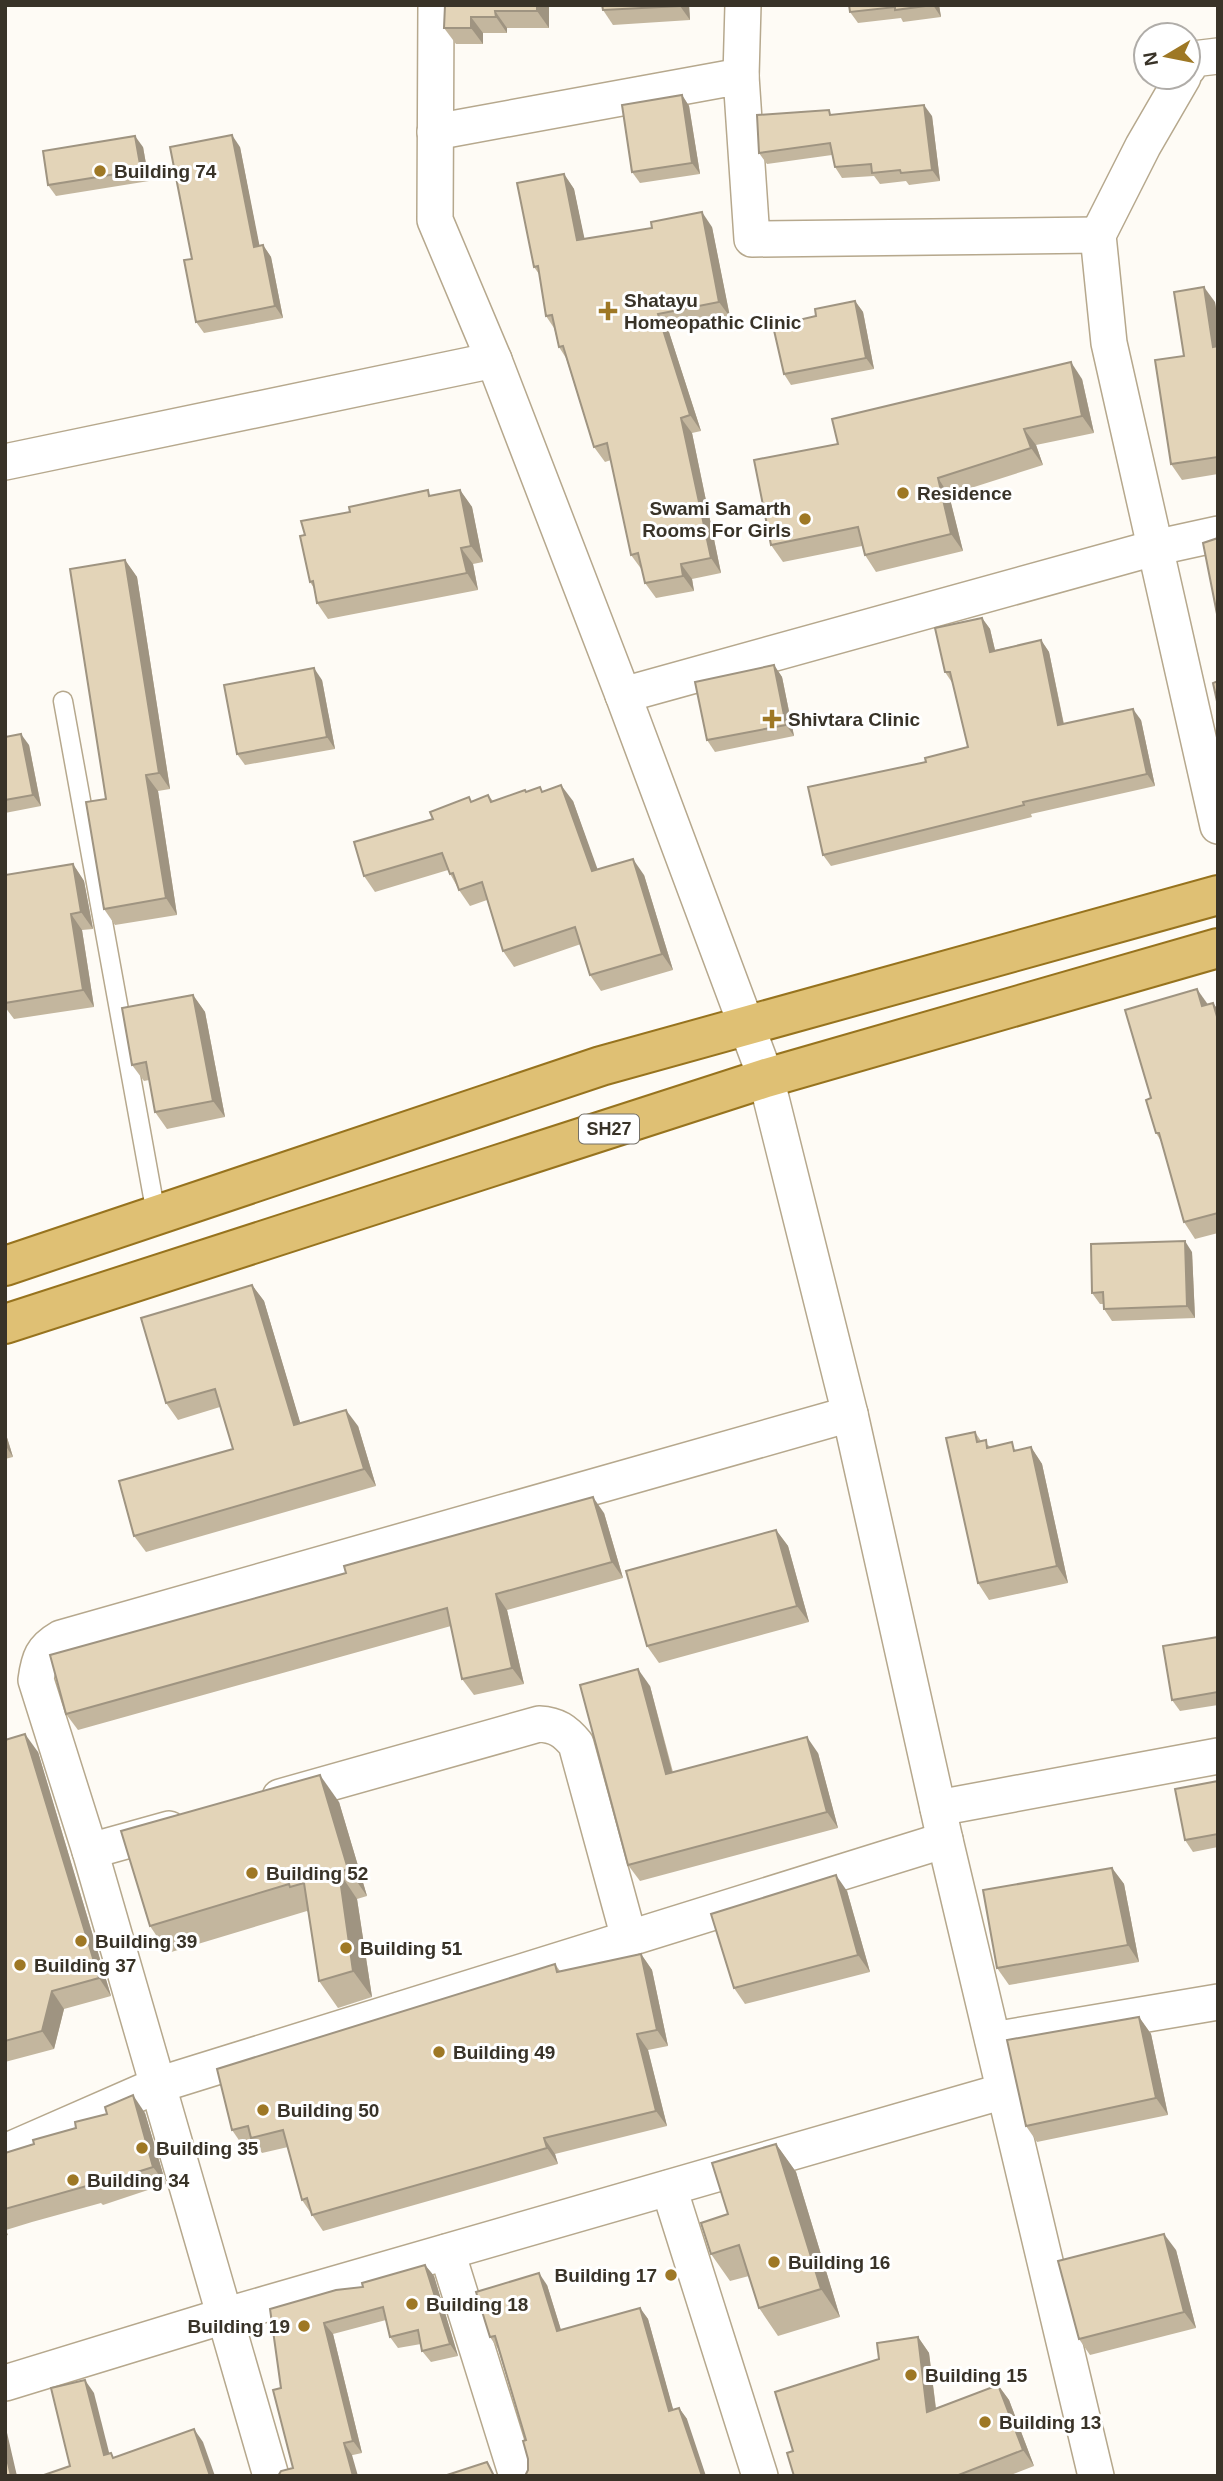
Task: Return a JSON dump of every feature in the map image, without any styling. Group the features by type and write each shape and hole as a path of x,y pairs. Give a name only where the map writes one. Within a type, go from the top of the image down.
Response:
{"main road":[{"path":"5,1266 601,1066 1218,895"},
{"name":"SH27","path":"5,1324 766,1078 1218,948"}],"street":[{"path":"436,5 435,220 494,360 766,1078 850,1414 941,1824 1096,2476"},
{"path":"743,5 741,76 752,239 1098,235"},
{"path":"435,132 741,76"},
{"path":"1175,91 1143,146 1098,235 1109,343 1218,825"},
{"path":"5,462 494,360"},
{"path":"623,695 1154,548 1218,534"},
{"path":"271,2476 90,1851 36,1680 38,1662 47,1646 61,1638 850,1414"},
{"path":"248,1806 539,1724 554,1725 566,1732 576,1744 629,1938"},
{"path":"5,2152 158,2085 629,1938 941,1824 1218,1756"},
{"path":"90,1851 195,1821"},
{"path":"993,2040 1218,2002"},
{"path":"5,2383 225,2316 1004,2091"},
{"path":"669,2188 760,2476"},
{"path":"447,2252 517,2476"}],"lane":[{"path":"63,701 156,1214"}],"building":[{"path":"445,5 537,5 537,11 495,11 496,17 471,17 471,28 444,28"},
{"path":"602,5 680,5 680,6 603,10"},
{"path":"849,5 933,5 850,12"},
{"path":"682,95 692,163 632,172 622,105"},
{"path":"924,105 932,170 872,173 871,164 835,167 830,143 759,153 757,115 829,110 830,115"},
{"path":"232,135 254,247 263,245 275,306 196,322 184,260 192,259 170,147"},
{"name":"Building 74","path":"135,136 141,170 48,185 43,151"},
{"path":"564,174 577,240 652,228 651,222 702,212 719,302 658,314 690,415 681,418 711,558 681,564 683,576 645,583 638,553 631,555 607,443 594,447 563,346 559,347 552,315 546,316 538,266 534,267 517,183"},
{"path":"1204,287 1213,347 1218,346 1218,457 1171,464 1155,360 1184,356 1174,292"},
{"path":"855,301 866,358 784,374 773,326 816,316 815,309"},
{"path":"1071,362 1082,416 1024,429 1031,448 938,478 951,534 865,555 858,527 771,545 754,460 838,444 832,419"},
{"path":"428,490 429,496 460,490 471,546 461,548 467,573 317,603 300,536 305,535 301,521 350,512 349,507"},
{"path":"1218,538 1218,619 1203,543"},
{"path":"125,560 159,773 146,775 166,898 104,909 86,802 106,799 70,569"},
{"path":"982,618 990,652 1041,640 1058,725 1133,709 1147,774 1023,802 1024,805 823,855 808,787 926,762 925,758 968,747 950,672 945,672 935,628"},
{"path":"774,665 786,725 707,740 695,682"},
{"path":"314,668 327,737 237,754 224,685"},
{"path":"1218,681 1218,706 1213,683"},
{"path":"21,734 33,795 5,800 5,737"},
{"path":"561,785 592,871 633,859 662,954 590,975 575,927 503,951 482,882 459,890 442,853 364,876 354,842 433,819 430,812 469,797 471,802 488,795 491,802 525,790 526,792 540,787 542,792"},
{"path":"73,864 81,912 71,914 83,990 5,1003 5,875"},
{"path":"1197,989 1202,1006 1213,1003 1218,1020 1218,1213 1184,1222 1159,1133 1156,1133 1146,1100 1151,1098 1125,1010"},
{"path":"193,995 213,1101 155,1112 146,1062 132,1065 122,1008"},
{"path":"1185,1241 1187,1306 1104,1309 1103,1292 1092,1293 1091,1244"},
{"path":"252,1285 294,1425 346,1410 364,1469 134,1536 119,1481 233,1449 215,1389 166,1403 141,1318"},
{"path":"975,1432 977,1442 986,1440 987,1448 1012,1442 1014,1451 1031,1447 1057,1566 978,1583 946,1438"},
{"path":"593,1497 612,1562 496,1594 512,1668 462,1679 447,1608 66,1714 50,1655 346,1573 344,1566"},
{"path":"776,1530 797,1606 647,1646 626,1571"},
{"path":"1218,1637 1218,1692 1172,1700 1163,1646"},
{"path":"638,1669 666,1774 807,1737 827,1812 628,1865 580,1685"},
{"path":"25,1734 99,1978 52,1991 42,2031 5,2041 5,1740"},
{"name":"Building 52","path":"320,1775 348,1869 339,1872 353,1971 319,1981 304,1883 290,1887 289,1884 150,1926 121,1831"},
{"path":"1218,1781 1218,1834 1185,1840 1175,1789"},
{"path":"1112,1868 1128,1945 997,1968 983,1890"},
{"path":"836,1875 858,1955 734,1988 711,1914"},
{"path":"641,1954 657,2030 637,2034 656,2111 544,2138 547,2148 312,2215 307,2198 302,2200 283,2130 251,2138 248,2126 232,2130 217,2069 555,1964 557,1972"},
{"path":"1139,2017 1156,2098 1026,2126 1007,2040"},
{"path":"133,2095 153,2167 5,2209 5,2153 34,2144 33,2140 76,2128 75,2122 107,2114 105,2107"},
{"name":"Building 16","path":"776,2144 821,2289 759,2308 739,2245 711,2254 701,2223 728,2214 712,2163"},
{"path":"1164,2234 1184,2312 1079,2339 1058,2261"},
{"path":"425,2265 450,2344 422,2351 418,2330 390,2337 383,2307 324,2323 353,2441 344,2443 353,2476 278,2476 281,2471 293,2468 273,2390 281,2388 270,2309 336,2290 363,2287 362,2283"},
{"path":"539,2273 557,2331 640,2308 669,2411 679,2408 702,2476 525,2476 528,2459 523,2441 526,2440 495,2336 490,2337 476,2292"},
{"path":"918,2337 927,2412 998,2385 1023,2450 956,2476 794,2476 787,2453 793,2451 775,2392 879,2359 877,2343"},
{"path":"85,2380 104,2455 111,2453 113,2458 194,2429 210,2476 41,2476 70,2466 51,2388"},
{"path":"5,2450 11,2476 5,2476"},
{"path":"487,2462 494,2476 444,2476"}],"place":[{"name":"Building 74","path":"100,171"},
{"name":"Shatayu Homeopathic Clinic","path":"608,311"},
{"name":"Residence","path":"903,493"},
{"name":"Swami Samarth Rooms For Girls","path":"805,519"},
{"name":"Shivtara Clinic","path":"772,719"},
{"name":"Building 52","path":"252,1873"},
{"name":"Building 39","path":"81,1941"},
{"name":"Building 51","path":"346,1948"},
{"name":"Building 37","path":"20,1965"},
{"name":"Building 49","path":"439,2052"},
{"name":"Building 50","path":"263,2110"},
{"name":"Building 35","path":"142,2148"},
{"name":"Building 34","path":"73,2180"},
{"name":"Building 16","path":"774,2262"},
{"name":"Building 17","path":"671,2275"},
{"name":"Building 18","path":"412,2304"},
{"name":"Building 19","path":"304,2326"},
{"name":"Building 15","path":"911,2375"},
{"name":"Building 13","path":"985,2422"}]}
